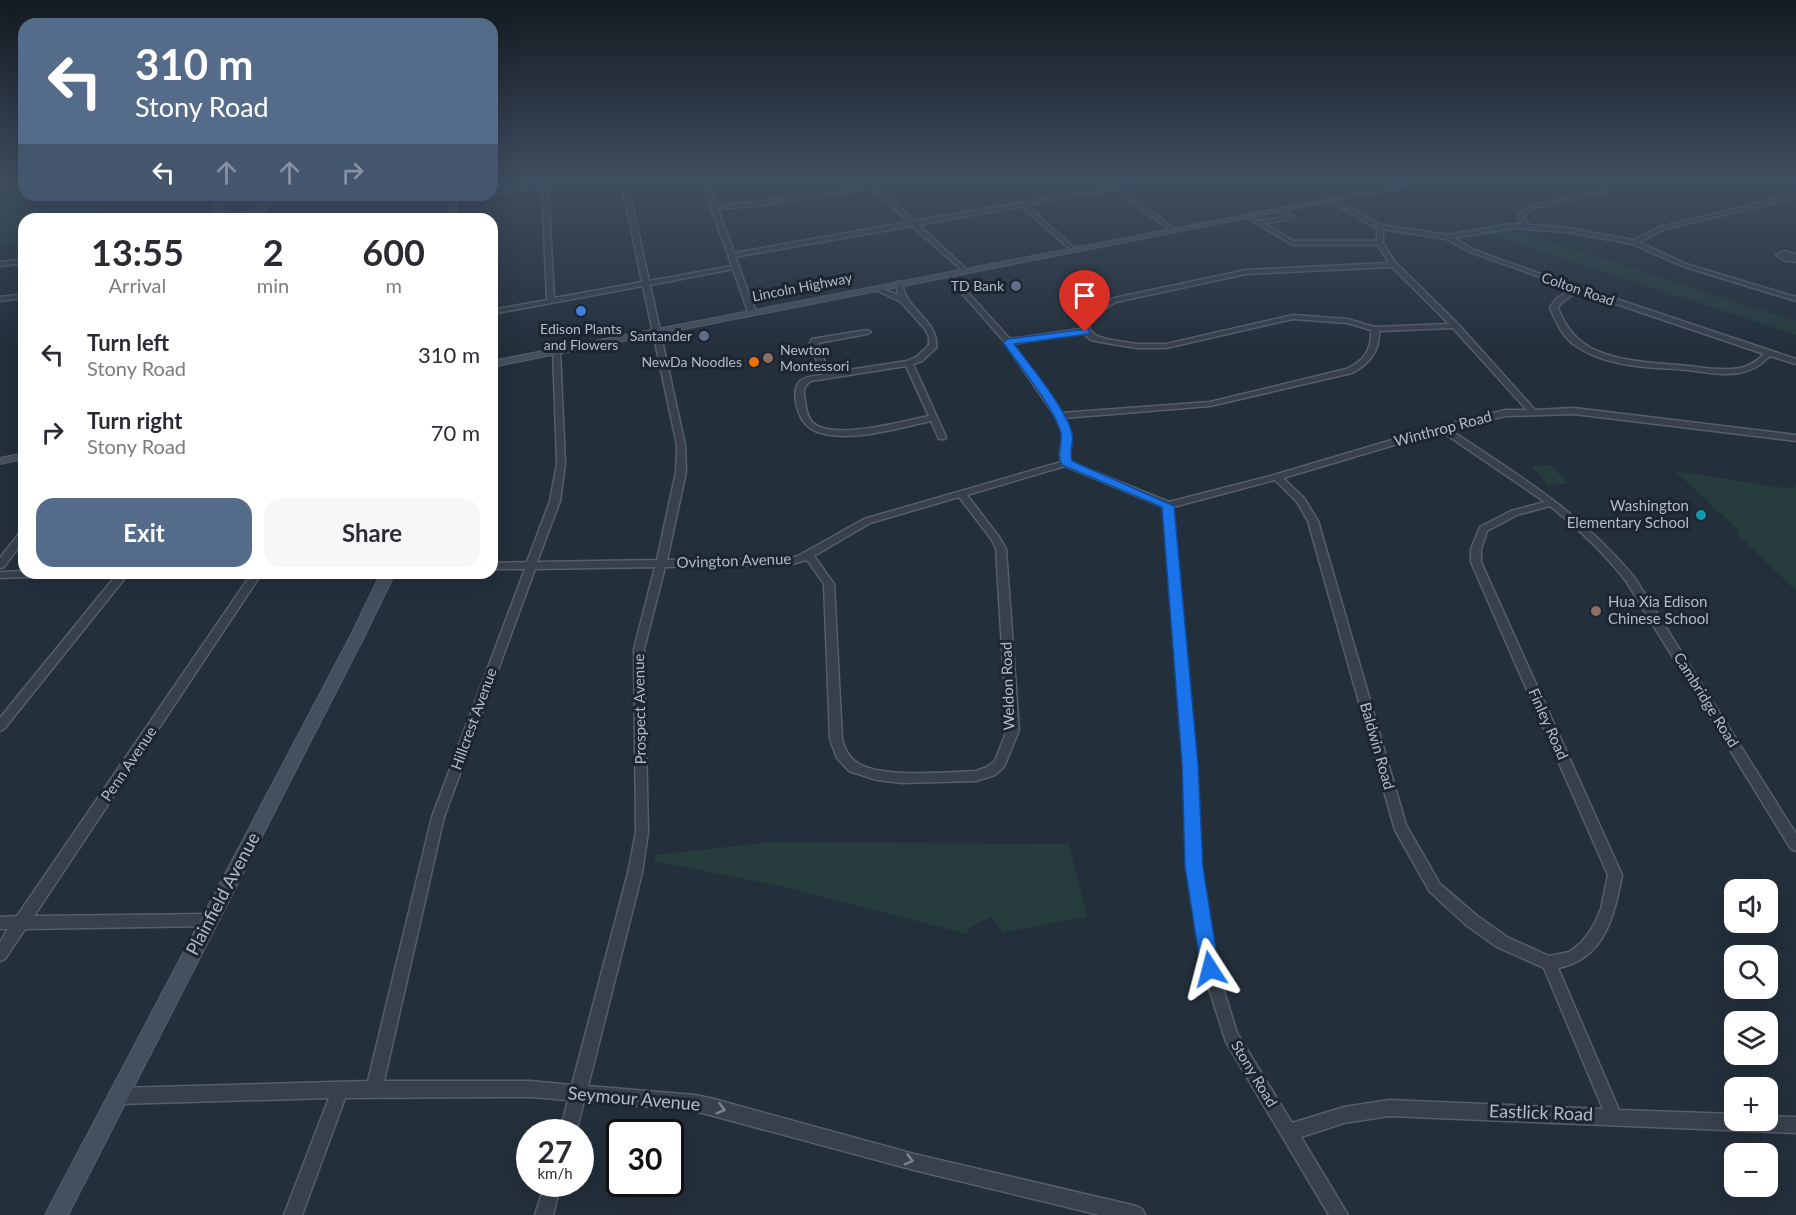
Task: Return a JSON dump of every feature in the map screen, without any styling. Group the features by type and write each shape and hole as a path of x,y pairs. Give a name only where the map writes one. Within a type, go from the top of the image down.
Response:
{"main road":[{"name":"Lincoln Highway","path":"498,363 1137,237"},
{"path":"0,461 18,457"},
{"name":"Plainfield Avenue","path":"56,1215 385,579"}],"street":[{"path":"548,237 551,301"},
{"name":"Prospect Avenue","path":"572,1119 632,892 642,832 639,649 662,563 681,472 681,446 636,237"},
{"path":"724,237 753,312"},
{"path":"731,256 841,237"},
{"path":"927,237 964,270"},
{"path":"1058,237 1072,249"},
{"path":"1281,237 1299,244 1380,243"},
{"path":"1380,237 1380,243 1394,265 1455,326 1533,412"},
{"name":"Colton Road","path":"1448,237 1472,250 1577,288 1796,362"},
{"path":"1605,237 1634,242 1684,265 1796,299"},
{"path":"1634,242 1645,237"},
{"path":"0,264 18,262"},
{"path":"1085,332 1086,321 1093,312 1114,300 1125,297 1246,272 1394,265"},
{"path":"498,311 735,267"},
{"path":"948,274 1008,342 1059,416 1067,434 1064,453 1066,463 1168,506"},
{"path":"899,283 900,293 905,302 929,329 933,346 927,353 909,363 809,378 802,382 799,390 804,418 812,426 824,432 851,432 933,418"},
{"path":"875,288 889,292 905,302"},
{"path":"1577,288 1558,302 1554,308 1559,326 1569,336 1599,355 1638,364 1722,371 1756,365 1769,353"},
{"path":"0,299 18,297"},
{"path":"1008,342 1085,332 1094,338 1137,346 1182,344 1293,317 1347,321 1375,329 1455,326"},
{"path":"1059,416 1210,404 1348,371 1362,365 1372,354 1375,329"},
{"path":"825,376 813,343 867,332"},
{"name":"Hillcrest Avenue","path":"374,1089 438,817 529,565 555,501 561,464 556,351"},
{"path":"909,363 942,437"},
{"name":"Winthrop Road","path":"1168,506 1488,416 1550,410 1796,438"},
{"name":"Cambridge Road","path":"1442,428 1552,503 1613,556 1630,579 1796,845"},
{"name":"Ovington Avenue","path":"498,566 788,562 808,554 867,521 1066,463"},
{"name":"Baldwin Road","path":"1277,477 1301,500 1313,521 1400,826 1434,888 1471,920 1502,942 1549,963"},
{"name":"Weldon Road","path":"808,554 829,584 836,739 841,755 853,766 877,775 902,778 976,776 991,771 1000,764 1012,730 1001,549 962,494"},
{"name":"Finley Road","path":"1549,963 1576,957 1598,933 1608,908 1615,875 1476,562 1476,549 1483,529 1514,513 1552,503"},
{"name":"Stony Road","path":"1168,506 1190,764 1194,867 1210,969 1231,1037 1340,1215"},
{"path":"0,565 18,541"},
{"path":"0,575 18,574"},
{"path":"0,726 119,579"},
{"name":"Penn Avenue","path":"0,954 253,579"},
{"path":"0,923 209,920"},
{"path":"1549,963 1614,1116"},
{"name":"Seymour Avenue","path":"118,1096 374,1089 530,1089 714,1107 914,1162 1136,1215"},
{"path":"293,1215 340,1090"},
{"name":"Eastlick Road","path":"1289,1132 1344,1115 1389,1108 1796,1125"},
{"path":"544,1215 549,1197"}],"green space":[{"path":"0,237 18,237 18,245 0,247"},
{"path":"1495,237 1535,237 1796,321 1796,335"},
{"path":"1551,465 1568,484 1548,485 1532,466"},
{"path":"1675,471 1791,489 1796,484 1796,591 1738,535 1740,532"},
{"path":"770,842 1069,844 1087,917 1003,932 991,917 970,927 967,934 780,886 654,861 655,855"}],"place":[{"name":"TD Bank","path":"1016,286"},
{"name":"Edison Plants and Flowers","path":"581,311"},
{"name":"Santander","path":"704,336"},
{"name":"Newton Montessori","path":"768,358"},
{"name":"NewDa Noodles","path":"754,362"},
{"name":"Washington Elementary School","path":"1701,515"},
{"name":"Hua Xia Edison Chinese School","path":"1596,611"}],"route":[{"path":"1085,332 1008,342 1059,416 1067,434 1064,453 1066,463 1168,506 1190,764 1194,867 1210,969"}]}
